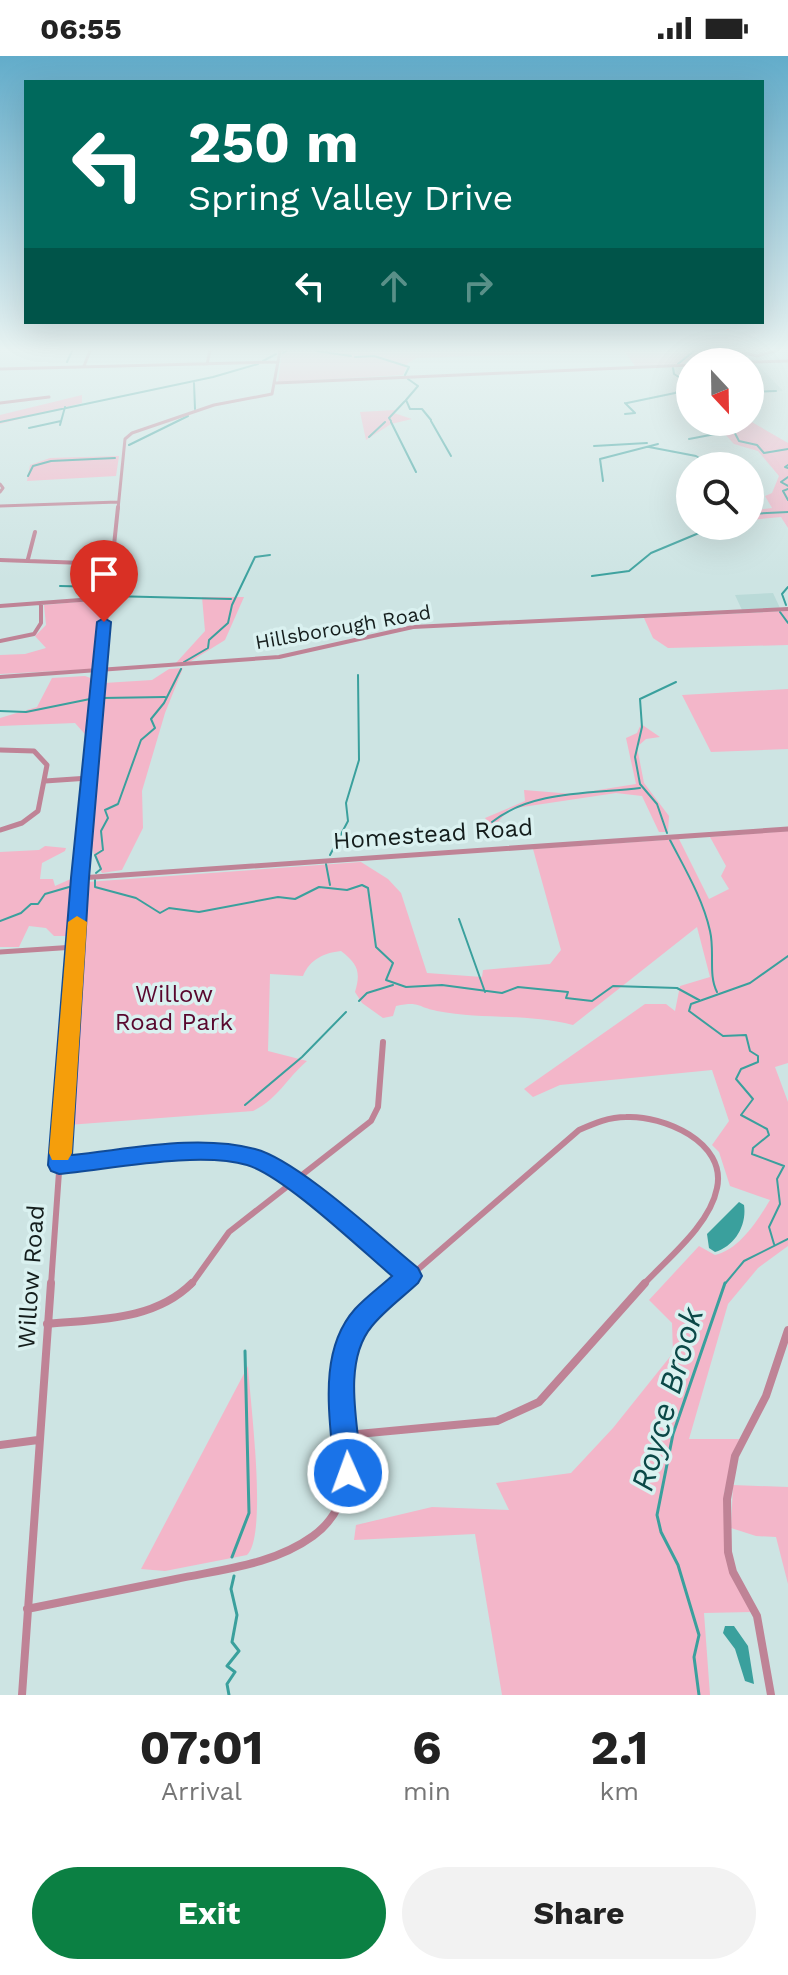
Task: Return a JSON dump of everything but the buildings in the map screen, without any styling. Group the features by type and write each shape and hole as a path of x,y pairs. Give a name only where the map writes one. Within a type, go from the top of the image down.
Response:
{"street":[{"name":"Willow Road","path":"22,1695 80,878 99,672 128,435 150,427"},
{"path":"0,484 3,488 0,492"},
{"path":"0,506 118,502"},
{"path":"28,559 35,532"},
{"path":"0,560 28,559 68,565 111,564"},
{"path":"0,606 107,598"},
{"path":"0,641 25,638 40,630 44,622 41,604"},
{"name":"Hillsborough Road","path":"0,677 279,657 413,627 788,609"},
{"path":"0,750 23,749 41,756 47,765 38,811 22,823 0,830"},
{"path":"45,781 89,778"},
{"name":"Homestead Road","path":"80,878 788,829"},
{"path":"0,952 75,947"},
{"path":"47,1324 133,1315 168,1304 191,1285 222,1239 373,1119 378,1107 383,1042"},
{"path":"27,1609 272,1559 302,1545 322,1528 343,1496 349,1464 342,1373 347,1343 363,1318 579,1130 595,1121 634,1114 665,1121 696,1140 715,1167 718,1190 709,1211 539,1402 519,1414 497,1421 347,1435"},
{"path":"59,1165 220,1151 262,1160 295,1182 410,1276"},
{"path":"771,1695 757,1616 733,1572 728,1552 727,1499 735,1456 766,1396 788,1330"},
{"path":"0,1445 38,1440"}],"shaded area":[{"path":"773,593 780,608 742,610 735,595"}],"green space":[{"path":"363,427 386,427 366,440"},
{"path":"764,429 788,443 788,528 781,517 764,519 764,509 772,508 765,496 772,493 779,476 764,458 764,452 734,444 727,436 764,436"},
{"path":"119,456 116,476 27,481 30,465 50,458"},
{"path":"202,597 244,597 225,640 188,663 175,664 205,631"},
{"path":"103,601 94,669 0,674 0,655 25,654 46,648 35,636 46,625 44,605"},
{"path":"788,611 788,645 668,648 653,638 644,618"},
{"path":"183,668 165,713 142,791 143,828 122,870 102,873 91,844 90,828 99,750 75,723 0,726 0,718 37,707 52,678 85,676 104,683 152,680 169,669"},
{"path":"788,689 788,749 711,752 682,695"},
{"path":"641,724 660,737 646,739 637,747 644,783 669,816 668,832 659,832 642,796 616,793 509,809 492,829 485,818 525,801 524,790 573,794 636,784 626,738 637,733"},
{"name":"Willow Road Park","path":"788,831 788,1063 775,1067 788,1102 788,1246 758,1268 728,1304 689,1439 739,1439 724,1493 724,1543 751,1612 704,1613 710,1695 502,1695 475,1534 354,1540 356,1525 432,1507 509,1510 496,1483 571,1473 613,1428 673,1353 672,1323 649,1300 699,1246 715,1255 740,1241 770,1200 730,1186 719,1152 712,1145 729,1121 712,1070 560,1085 533,1097 524,1089 645,1004 666,1004 675,1011 680,986 710,977 697,927 573,1025 539,1019 454,1014 410,1004 396,1006 393,1016 383,1018 362,1003 355,992 358,974 351,960 341,951 329,953 314,961 303,976 270,974 268,1051 307,1061 262,1106 253,1111 68,1125 87,882 361,862 388,879 401,893 427,973 482,977 483,970 550,964 561,950 533,849 679,839 709,899 729,889 721,876 726,866 710,837"},
{"path":"45,846 66,848 42,863 40,879 53,879 55,886 73,878 69,936 54,936 46,928 29,926 19,947 0,947 0,852 39,850"},
{"path":"248,1366 257,1496 253,1543 247,1555 165,1571 141,1569"},
{"path":"733,1485 788,1487 788,1584 776,1537 756,1536 731,1528"}],"water":[{"path":"739,1202 744,1205 744,1220 738,1234 728,1245 715,1252 709,1248 707,1234"},
{"path":"725,1626 734,1626 748,1646 754,1684 745,1681 735,1649 723,1633"}],"waterway":[{"path":"129,445 165,427"},
{"path":"369,437 379,427"},
{"path":"394,427 416,472"},
{"path":"435,427 451,456"},
{"path":"689,439 705,436"},
{"path":"736,436 739,441 757,445 764,453 788,449"},
{"path":"594,446 647,443"},
{"path":"603,481 600,459 658,444"},
{"path":"649,447 676,452"},
{"path":"28,476 33,466 51,461 115,458"},
{"path":"788,465 785,467 788,468"},
{"path":"788,477 781,482 788,486"},
{"path":"788,489 783,491 788,500"},
{"path":"764,513 788,512"},
{"path":"592,576 629,571 651,553 682,540"},
{"path":"184,662 208,648 209,640 228,623 232,605 255,557 270,555"},
{"path":"60,586 102,587"},
{"path":"786,605 782,594 788,587"},
{"path":"110,596 231,599"},
{"path":"780,612 788,623"},
{"path":"96,873 101,869 95,855 103,850 101,831 108,818 105,810 118,804 141,740 155,728 151,719 164,703 181,669"},
{"path":"330,855 348,821 346,803 359,760 358,675"},
{"path":"667,833 657,804 640,784 635,757 642,727 640,699 676,682"},
{"path":"102,698 165,697"},
{"path":"0,711 26,712 90,699"},
{"path":"492,822 525,804 544,799 640,788"},
{"path":"670,840 707,919 717,992"},
{"path":"326,864 330,885"},
{"path":"95,880 95,887 136,898 160,913 169,908 199,912 278,897 295,899 319,887 347,890 362,885 368,888 376,947 393,963 386,980 406,987 442,985 485,991"},
{"path":"0,921 21,913 31,904 38,904 45,894 69,887"},
{"path":"459,919 485,991"},
{"path":"774,1244 769,1227 780,1204 777,1179 784,1166 752,1154 753,1148 769,1135 767,1129 741,1115 753,1099 736,1079 741,1069 758,1062 758,1056 750,1051 746,1035 723,1036 689,1011 691,1004 750,983 788,956"},
{"path":"359,1001 367,993 393,985"},
{"path":"485,991 502,993 518,987 568,992 566,998 592,1001 613,986 677,988 699,1000"},
{"path":"245,1105 302,1057 346,1012"},
{"name":"Royce Brook","path":"725,1284 744,1261 788,1239"},
{"name":"Royce Brook","path":"699,1695 694,1657 699,1635 678,1565 661,1532 657,1515 673,1434 725,1284"},
{"path":"232,1557 249,1513 245,1351"},
{"path":"229,1695 227,1684 235,1672 227,1666 239,1651 232,1642 237,1615 231,1589 234,1576"}],"slow traffic":[{"path":"60,1153 77,922"}],"route":[{"path":"104,622 80,878 59,1165 208,1151 253,1157 287,1175 410,1276 363,1318 347,1343 342,1373 348,1473"}]}
